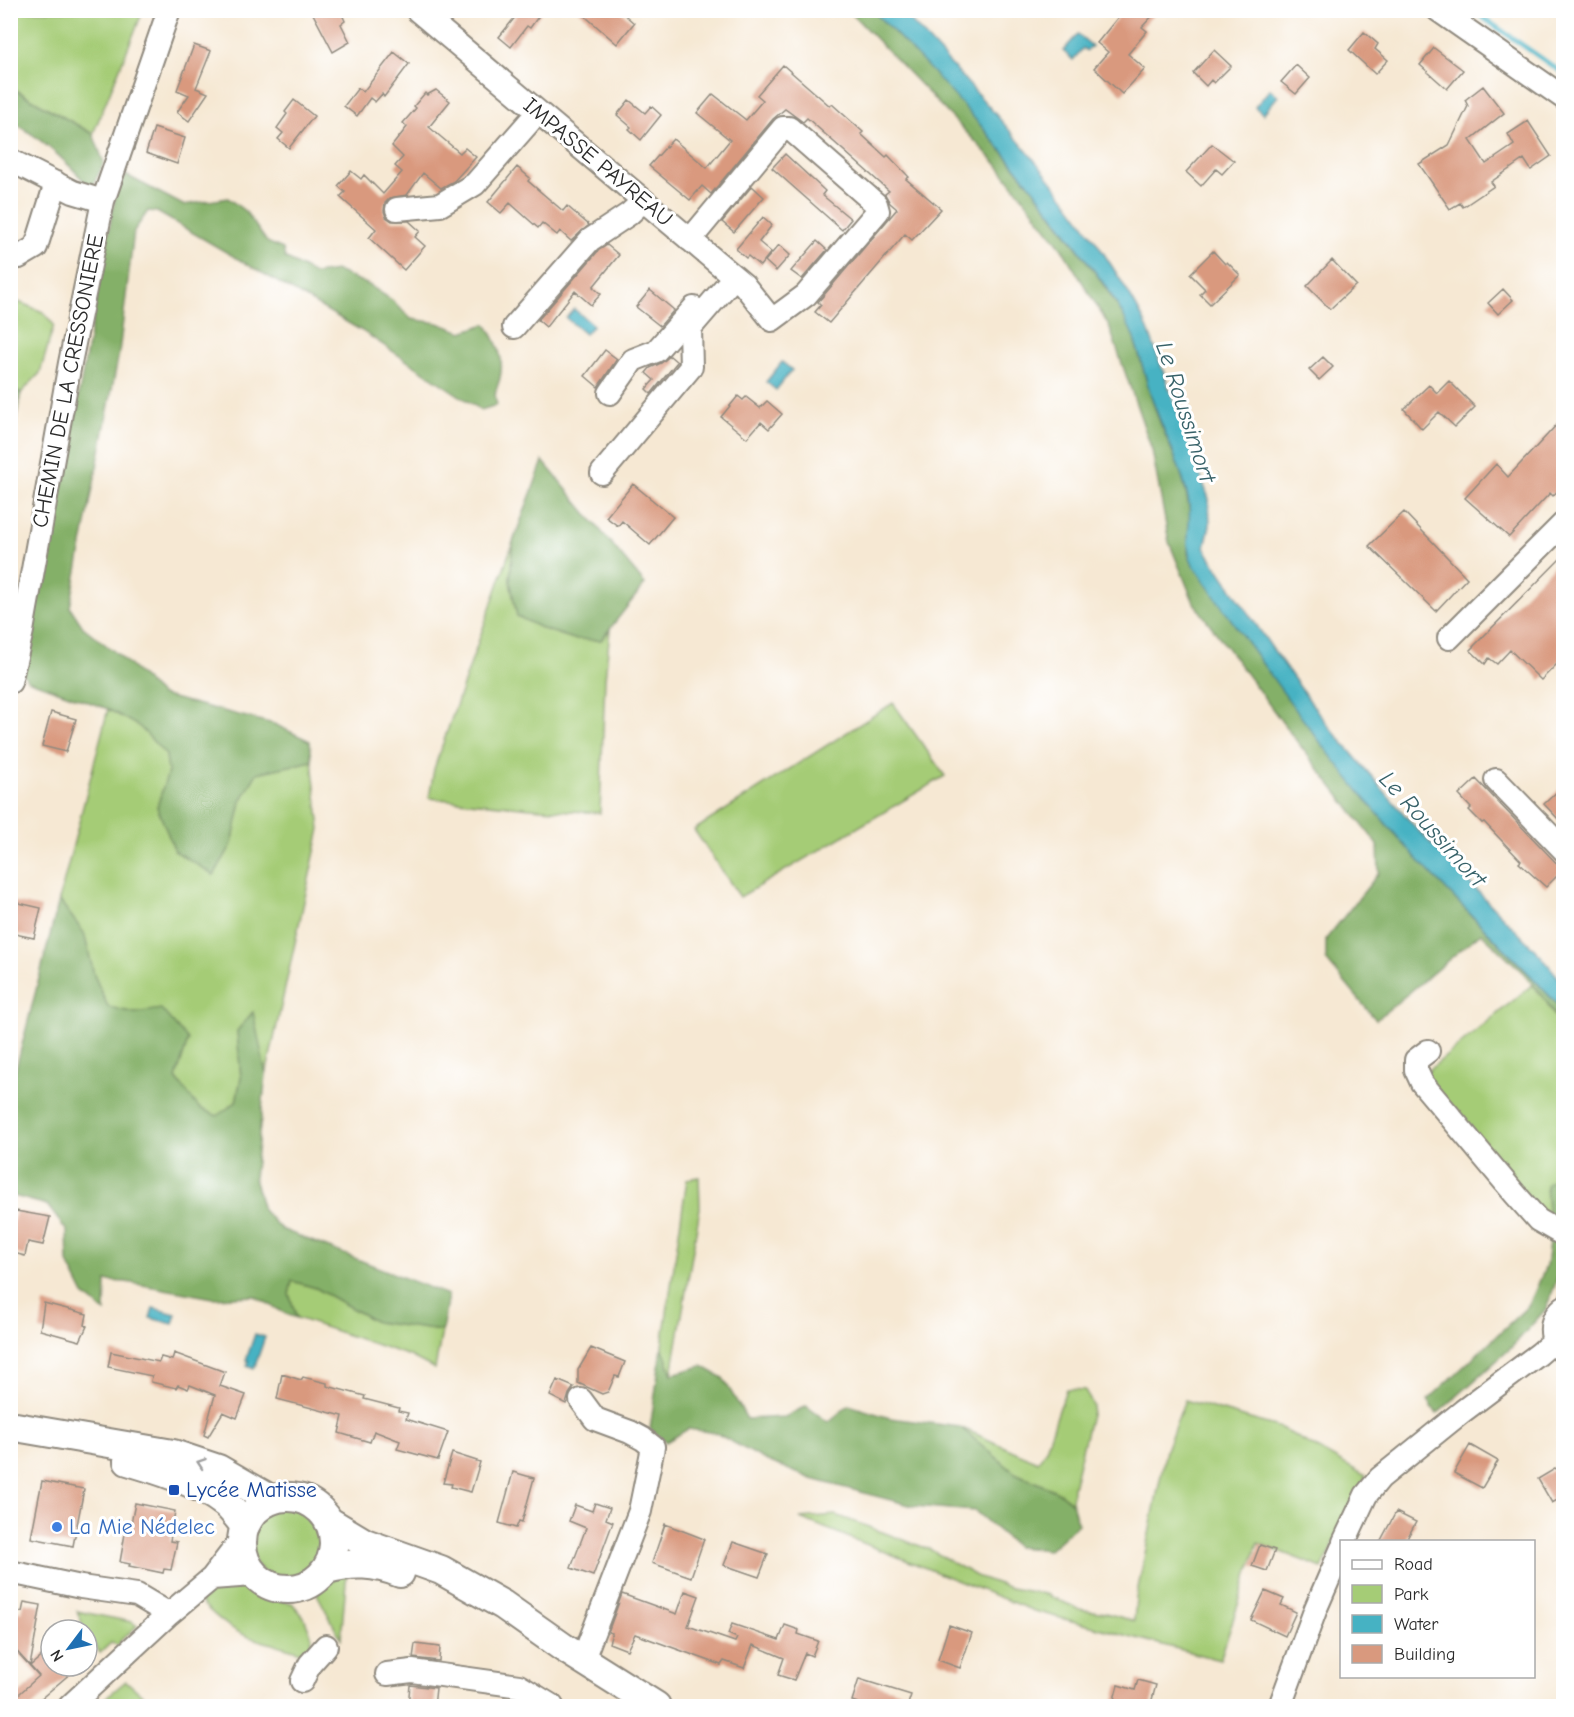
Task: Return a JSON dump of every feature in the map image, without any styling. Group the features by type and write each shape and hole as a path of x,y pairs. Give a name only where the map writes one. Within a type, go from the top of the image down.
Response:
{"main road":[{"path":"19,1427 160,1471 201,1488 228,1505 243,1533 243,1555 253,1575 271,1587 291,1590 318,1579 327,1569 333,1556 334,1537 330,1522"},
{"path":"19,1427 173,1454 218,1469 272,1500"},
{"path":"243,1533 256,1509 272,1500 290,1497 307,1501 322,1512 330,1522 365,1543 441,1570 503,1605 656,1707"},
{"path":"327,1569 368,1563 445,1591 486,1614 628,1707"}],"street":[{"name":"CHEMIN DE LA CRESSONIERE","path":"10,682 22,631 70,363 103,201 170,10"},
{"name":"IMPASSE PAYREAU","path":"417,10 643,201 744,285 772,320 806,295 878,211 876,204 789,128 783,128 690,240"},
{"path":"1438,10 1563,98"},
{"path":"397,209 440,205 475,184 537,111"},
{"path":"10,159 73,192 103,201"},
{"path":"10,252 20,257 36,247 56,183"},
{"path":"514,327 590,240 629,214 643,201"},
{"path":"610,393 633,360 656,351 708,292 729,273"},
{"path":"602,473 691,367 690,328 729,273"},
{"path":"1449,638 1563,523"},
{"path":"1496,780 1563,850"},
{"path":"1428,1051 1416,1060 1416,1070 1422,1083 1522,1203 1538,1220 1563,1235"},
{"path":"1345,1540 1366,1495 1380,1478 1559,1347 1551,1327 1553,1320 1563,1307"},
{"path":"581,1400 595,1419 630,1432 653,1448 640,1511 583,1659"},
{"path":"70,1707 169,1614 212,1578 243,1533"},
{"path":"1280,1707 1316,1608 1340,1550"},
{"path":"10,1572 81,1587 137,1595 169,1614"},
{"path":"212,1578 253,1575"},
{"path":"302,1681 310,1664 326,1646"},
{"path":"387,1674 412,1671 519,1686 552,1707"}],"green space":[{"path":"11,11 143,11 93,134 11,87"},
{"path":"849,11 873,11 952,91 1034,190 1097,275 1132,332 1157,415 1182,475 1190,511 1188,554 1193,564 1302,718 1390,829 1563,1011 1563,1061 1562,1032 1544,998 1525,975 1481,933 1376,1020 1326,960 1326,939 1379,873 1378,845 1288,730 1194,603 1169,542 1152,450 1109,326 1061,247 996,163"},
{"path":"10,87 93,134 104,163 91,189 54,151 11,121"},
{"path":"126,175 183,205 228,198 246,212 267,242 283,249 285,258 314,274 337,271 369,285 392,300 411,319 438,323 462,332 486,324 496,343 501,363 500,378 495,394 497,405 481,410 362,331 157,212 148,211 134,231 119,353 70,607 83,627 120,656 161,695 274,724 310,741 312,761 257,773 241,801 232,844 214,875 175,851 157,807 168,772 166,755 140,727 108,709 27,680 22,671 56,518 116,192"},
{"path":"11,299 43,312 54,325 40,373 21,393 11,387"},
{"path":"11,387 21,393 11,450"},
{"path":"543,461 645,584 601,640 574,639 543,629 517,616 510,581 513,542"},
{"path":"513,542 510,581 517,616 543,629 574,639 601,640 610,630 605,679 600,813 429,798 434,769"},
{"path":"893,703 945,776 740,897 694,830"},
{"path":"108,709 140,727 166,755 168,772 157,807 175,851 214,875 232,844 241,801 257,773 312,761 320,829 266,1075 252,1013 237,1031 241,1078 236,1102 217,1116 199,1108 176,1078 188,1040 135,1013 108,1007 94,975 84,933 59,900"},
{"path":"59,900 84,933 94,975 108,1007 135,1013 161,1009 188,1040 176,1078 199,1108 217,1116 236,1102 241,1078 237,1031 253,1012 266,1075 254,1178 263,1210 281,1229 448,1295 442,1331 376,1322 316,1288 292,1281 289,1294 297,1318 255,1296 213,1298 126,1282 106,1281 105,1312 84,1295 68,1263 67,1231 47,1205 14,1196 11,1192 11,1076 14,1076"},
{"path":"1532,985 1544,998 1560,1026 1564,1061 1563,1173 1546,1185 1549,1222 1423,1075"},
{"path":"1563,1173 1563,1263 1546,1309 1512,1347 1437,1414 1428,1400 1529,1305 1546,1266 1550,1235 1546,1185"},
{"path":"699,1177 700,1208 672,1374 662,1346 687,1179"},
{"path":"292,1281 316,1288 376,1322 442,1331 435,1369 410,1356 297,1318 289,1294"},
{"path":"662,1346 672,1374 702,1366 723,1378 747,1419 785,1417 806,1406 828,1422 849,1405 890,1418 960,1427 1015,1473 1060,1493 1072,1503 1078,1524 1049,1550 1017,1547 975,1511 913,1506 812,1479 765,1460 716,1433 688,1429 666,1442 650,1429"},
{"path":"1066,1389 1085,1390 1093,1406 1073,1487 1072,1503 1060,1493 1015,1473 960,1427 1038,1462 1046,1449"},
{"path":"1185,1400 1281,1428 1366,1476 1322,1568 1258,1543 1220,1660 1034,1611 800,1518 836,1515 931,1550 976,1576 1010,1588 1045,1594 1079,1609 1106,1613 1134,1621 1136,1598 1166,1450"},
{"path":"287,1506 301,1509 313,1517 321,1529 324,1543 321,1557 313,1569 301,1577 287,1580 273,1577 261,1569 253,1557 250,1543 253,1529 261,1517 273,1509"},
{"path":"347,1571 341,1639 317,1594"},
{"path":"244,1582 269,1598 292,1603 304,1617 312,1637 308,1655 241,1634 219,1619 200,1601 221,1583"},
{"path":"77,1611 132,1622 137,1626 121,1640 118,1646 112,1642 100,1653 99,1618 80,1618"},
{"path":"126,1681 156,1706 108,1706 103,1700"}],"water":[{"path":"873,11 900,11 906,16 1030,154 1097,243 1148,329 1209,499 1210,525 1205,547 1208,554 1325,722 1416,828 1541,956 1563,983 1563,1011 1422,864 1361,793 1276,682 1195,568 1188,550 1190,516 1185,486 1158,416 1134,340 1120,309 1054,215 1005,154 954,95"},
{"path":"1078,34 1092,46 1087,51 1083,48 1073,60 1063,51"},
{"path":"1270,89 1278,96 1263,114 1255,107"},
{"path":"574,309 593,325 585,334 566,318"},
{"path":"782,362 792,370 776,390 766,382"},
{"path":"153,1308 176,1314 173,1324 150,1318"},
{"path":"255,1334 265,1337 254,1369 247,1366 249,1361 246,1360"}],"building":[{"path":"311,10 340,10 345,21 341,24 350,42 333,52"},
{"path":"509,10 543,10 530,28 527,26 511,47 499,37 516,16"},
{"path":"578,10 619,10 634,23 617,44"},
{"path":"1124,10 1158,10 1142,27 1147,31 1128,54 1145,69 1122,94 1094,68 1108,52 1097,43"},
{"path":"1364,32 1378,44 1375,49 1388,60 1375,74 1349,50"},
{"path":"194,45 211,51 196,88 208,93 189,121 177,112 189,95 177,90"},
{"path":"1434,48 1463,70 1447,89 1420,65"},
{"path":"1214,50 1231,66 1214,83 1211,80 1206,86 1193,73"},
{"path":"394,52 409,64 384,97 382,94 375,102 370,98 357,116 344,106 358,88 363,92"},
{"path":"783,65 863,132 861,134 886,157 888,155 909,177 906,179 941,209 912,240 905,234 829,323 815,312 821,305 818,302 897,209 885,194 889,191 807,118 803,122 785,109 773,119 711,194 702,186 690,200 649,166 673,139 707,168 730,140 697,113 713,94 746,120 763,100 757,95"},
{"path":"1296,65 1310,78 1296,94 1281,82"},
{"path":"1483,86 1504,113 1470,140 1486,164 1514,145 1508,134 1528,121 1551,156 1531,170 1524,159 1491,182 1494,186 1463,207 1460,203 1450,209 1419,164 1449,145 1468,106 1465,100"},
{"path":"436,90 450,101 429,127 460,153 465,148 476,157 454,181 441,188 423,173 407,195 390,198 385,203 386,217 392,221 409,221 420,231 415,237 425,246 404,270 369,238 376,229 340,197 345,192 338,186 351,171 361,179 364,175 383,194 402,172 395,166 403,157 392,146 407,127 403,123 425,93 427,95"},
{"path":"294,100 314,116 289,148 278,139 283,133 277,128"},
{"path":"629,100 645,113 651,106 661,115 641,140 617,115"},
{"path":"154,128 185,138 177,164 146,153"},
{"path":"1212,144 1234,161 1222,174 1216,169 1201,186 1186,172"},
{"path":"785,154 825,191 822,195 851,219 842,230 772,168"},
{"path":"517,167 530,178 528,181 563,211 567,206 589,225 571,241 560,231 557,235 542,223 538,228 510,203 501,213 488,202"},
{"path":"752,186 764,197 734,232 722,222"},
{"path":"763,217 772,225 759,242 771,252 760,266 736,249"},
{"path":"817,241 827,250 802,279 791,271"},
{"path":"607,245 619,255 593,287 601,294 591,305 575,291 546,327 538,320 599,250"},
{"path":"779,245 790,255 776,271 765,261"},
{"path":"1213,251 1240,275 1210,304 1200,294 1205,289 1190,274"},
{"path":"1332,260 1356,285 1330,309 1307,286"},
{"path":"1503,289 1513,300 1498,314 1488,303"},
{"path":"650,290 674,310 660,326 636,307"},
{"path":"605,350 617,359 598,387 585,376"},
{"path":"670,356 677,362 651,394 646,389 654,380 646,373"},
{"path":"1323,357 1333,367 1319,380 1309,370"},
{"path":"1449,381 1475,407 1455,427 1439,412 1422,429 1404,409 1429,385 1437,393"},
{"path":"738,396 743,400 746,397 760,408 767,401 782,414 769,429 761,422 747,438 721,417"},
{"path":"1563,418 1563,485 1553,496 1550,493 1509,537 1465,498 1496,464 1508,477"},
{"path":"633,484 673,517 650,545 622,521 618,526 606,517"},
{"path":"1404,512 1467,578 1436,611 1369,546"},
{"path":"1563,556 1563,658 1541,680 1510,650 1497,664 1489,658 1485,664 1470,650"},
{"path":"51,712 76,719 66,752 42,746"},
{"path":"1476,779 1563,870 1546,887 1519,863 1521,861 1484,822 1482,823 1469,810 1471,808 1459,795"},
{"path":"1563,786 1563,824 1544,804"},
{"path":"10,901 41,908 34,938 10,933"},
{"path":"16,1211 50,1217 43,1245 28,1242 25,1256 10,1252 10,1230"},
{"path":"44,1303 87,1314 85,1325 87,1326 80,1341 40,1330"},
{"path":"591,1348 625,1362 619,1377 615,1376 608,1392 602,1394 578,1383 578,1370"},
{"path":"111,1352 159,1362 161,1357 172,1360 174,1353 225,1372 220,1386 246,1395 237,1418 223,1412 208,1437 204,1435 215,1395 190,1385 188,1389 178,1385 176,1388 151,1382 152,1376 108,1367"},
{"path":"282,1374 301,1380 303,1377 327,1383 327,1386 365,1396 364,1399 399,1408 398,1411 408,1413 406,1419 448,1432 438,1460 397,1449 400,1441 374,1431 370,1442 339,1433 343,1416 277,1399"},
{"path":"557,1380 574,1387 566,1404 550,1396"},
{"path":"1470,1445 1498,1461 1482,1488 1454,1473"},
{"path":"452,1453 480,1462 471,1492 451,1487 452,1484 443,1483"},
{"path":"1563,1464 1563,1497 1552,1503 1538,1479"},
{"path":"513,1472 534,1478 522,1522 519,1521 516,1528 499,1523"},
{"path":"42,1481 84,1489 73,1546 31,1538"},
{"path":"135,1503 175,1511 170,1541 177,1542 171,1570 164,1569 163,1573 120,1562 126,1528 130,1529"},
{"path":"595,1503 610,1508 606,1519 613,1522 593,1576 571,1568 586,1528 569,1521 575,1505 592,1511"},
{"path":"1396,1512 1416,1522 1406,1540 1381,1540"},
{"path":"665,1524 704,1539 691,1577 652,1563"},
{"path":"733,1542 768,1554 759,1577 724,1565"},
{"path":"1260,1545 1275,1550 1267,1571 1252,1566"},
{"path":"685,1591 699,1596 688,1626 735,1642 737,1638 728,1634 732,1624 779,1640 785,1625 799,1630 798,1634 818,1641 812,1656 805,1653 794,1680 778,1675 784,1658 753,1645 744,1668 724,1661 721,1665 635,1634 627,1650 609,1643 612,1633 608,1632 622,1594 677,1614"},
{"path":"1265,1591 1284,1599 1281,1605 1296,1612 1285,1636 1251,1620"},
{"path":"24,1602 41,1605 30,1666 10,1644 12,1616 16,1617 17,1611 22,1612"},
{"path":"949,1625 972,1633 960,1668 938,1660"},
{"path":"415,1644 440,1647 439,1661 413,1658"},
{"path":"39,1658 39,1676 30,1666"},
{"path":"39,1676 39,1678 65,1678 31,1707 10,1707 10,1702"},
{"path":"859,1679 911,1695 907,1707 869,1707 852,1701"},
{"path":"1138,1680 1156,1685 1150,1707 1112,1707 1118,1685 1135,1690"},
{"path":"410,1685 436,1688 434,1707 408,1707"}],"waterway":[{"path":"1472,10 1564,74"}],"place":[{"name":"Lycée Matisse","path":"174,1490"},
{"name":"La Mie Nédelec","path":"57,1527"}],"water label":[{"name":"Le Roussimort","path":"1186,412"},
{"name":"Le Roussimort","path":"1433,829"}]}
